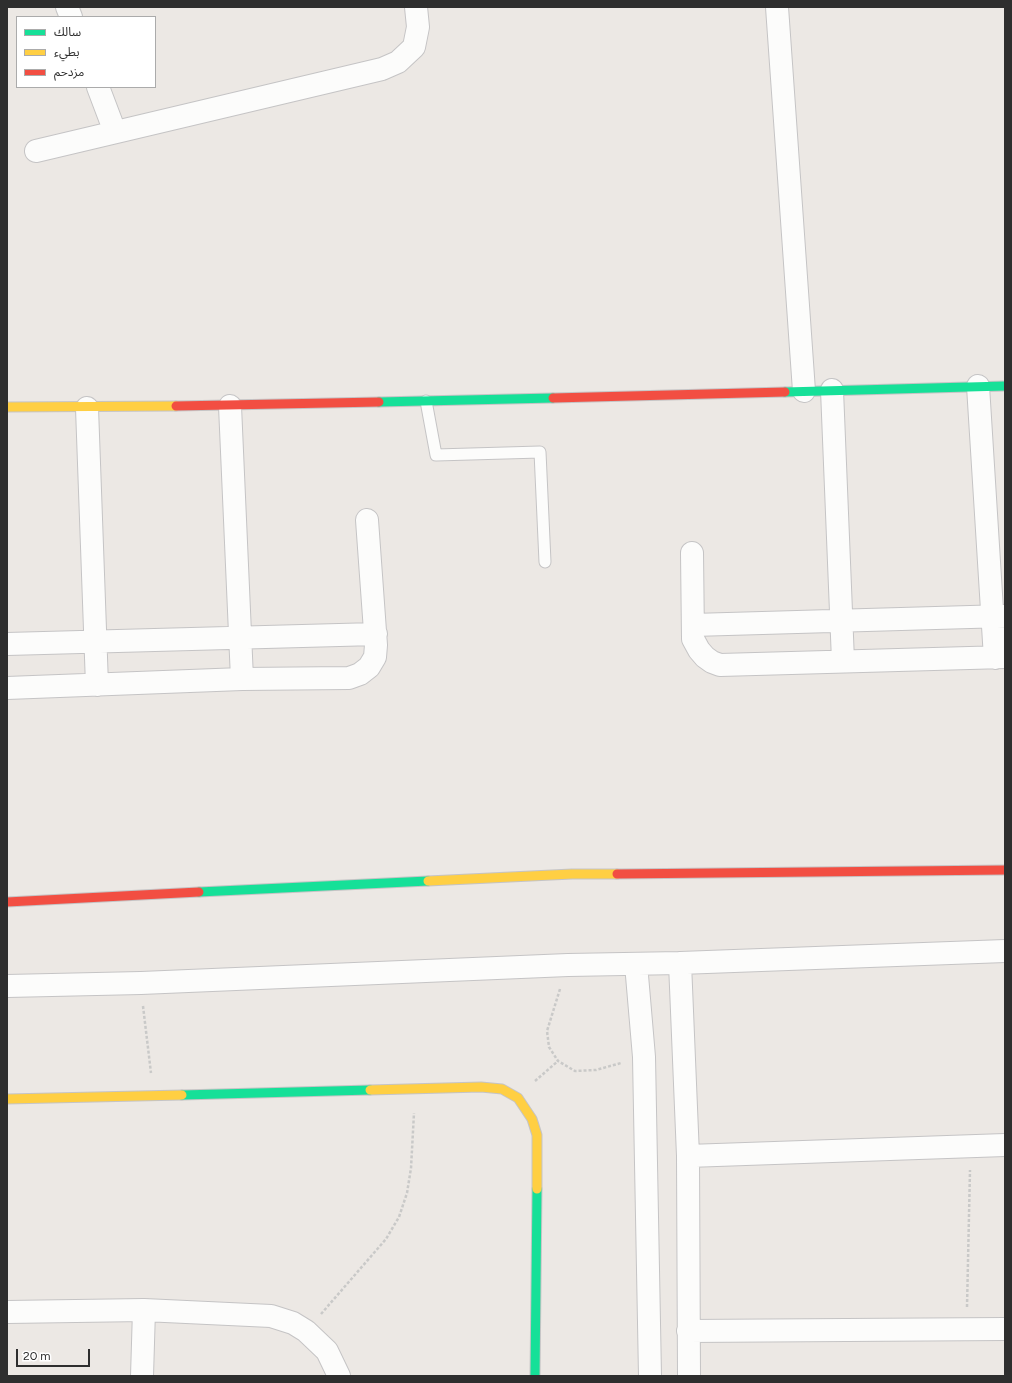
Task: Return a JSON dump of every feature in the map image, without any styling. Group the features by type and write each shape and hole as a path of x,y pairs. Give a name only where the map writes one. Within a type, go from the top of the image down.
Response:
{"street":[{"path":"36,151 382,69 398,62 414,47 418,27 416,7"},
{"path":"777,7 804,391"},
{"path":"98,88 115,132"},
{"path":"692,553 693,639 699,650 712,662 720,664 1000,657 999,616 978,386"},
{"path":"7,407 88,408 230,406 1005,386"},
{"path":"832,390 843,661"},
{"path":"230,406 242,679"},
{"path":"88,408 97,684"},
{"path":"7,688 242,679 349,678 360,674 369,667 374,657 376,645 368,520"},
{"path":"693,625 999,616"},
{"path":"7,644 376,634"},
{"path":"7,902 572,874 1005,870"},
{"path":"7,986 141,983 560,966 1005,952"},
{"path":"680,963 688,1156 689,1376"},
{"path":"636,964 644,1057 650,1376"},
{"path":"7,1099 481,1087 502,1089 518,1098 532,1119 537,1135 536,1376"},
{"path":"688,1156 1005,1145"},
{"path":"142,1376 144,1310"},
{"path":"7,1312 144,1310 271,1316 293,1323 306,1331 327,1351 339,1376"},
{"path":"688,1331 1005,1329"}],"lane":[{"path":"426,401 436,455 540,452 546,562"}],"path":[{"path":"141,983 153,1095"},
{"path":"552,1016 547,1031 549,1047 558,1060 575,1071 596,1070"},
{"path":"518,1098 558,1060"},
{"path":"306,1331 386,1239 399,1217 407,1193 411,1168 415,1089"},
{"path":"967,1329 971,1146"}],"traffic: fast":[{"path":"785,392 1005,386"},
{"path":"379,402 553,398"},
{"path":"199,892 428,881"},
{"path":"182,1095 370,1090"},
{"path":"535,1376 537,1189"}],"traffic: slow":[{"path":"7,407 176,406"},
{"path":"428,881 572,874 617,874"},
{"path":"370,1090 481,1087 502,1089 518,1098 532,1119 537,1135 537,1189"},
{"path":"7,1099 182,1095"}],"traffic: jam":[{"path":"553,398 785,392"},
{"path":"176,406 379,402"},
{"path":"617,874 1005,870"},
{"path":"7,902 199,892"}]}
